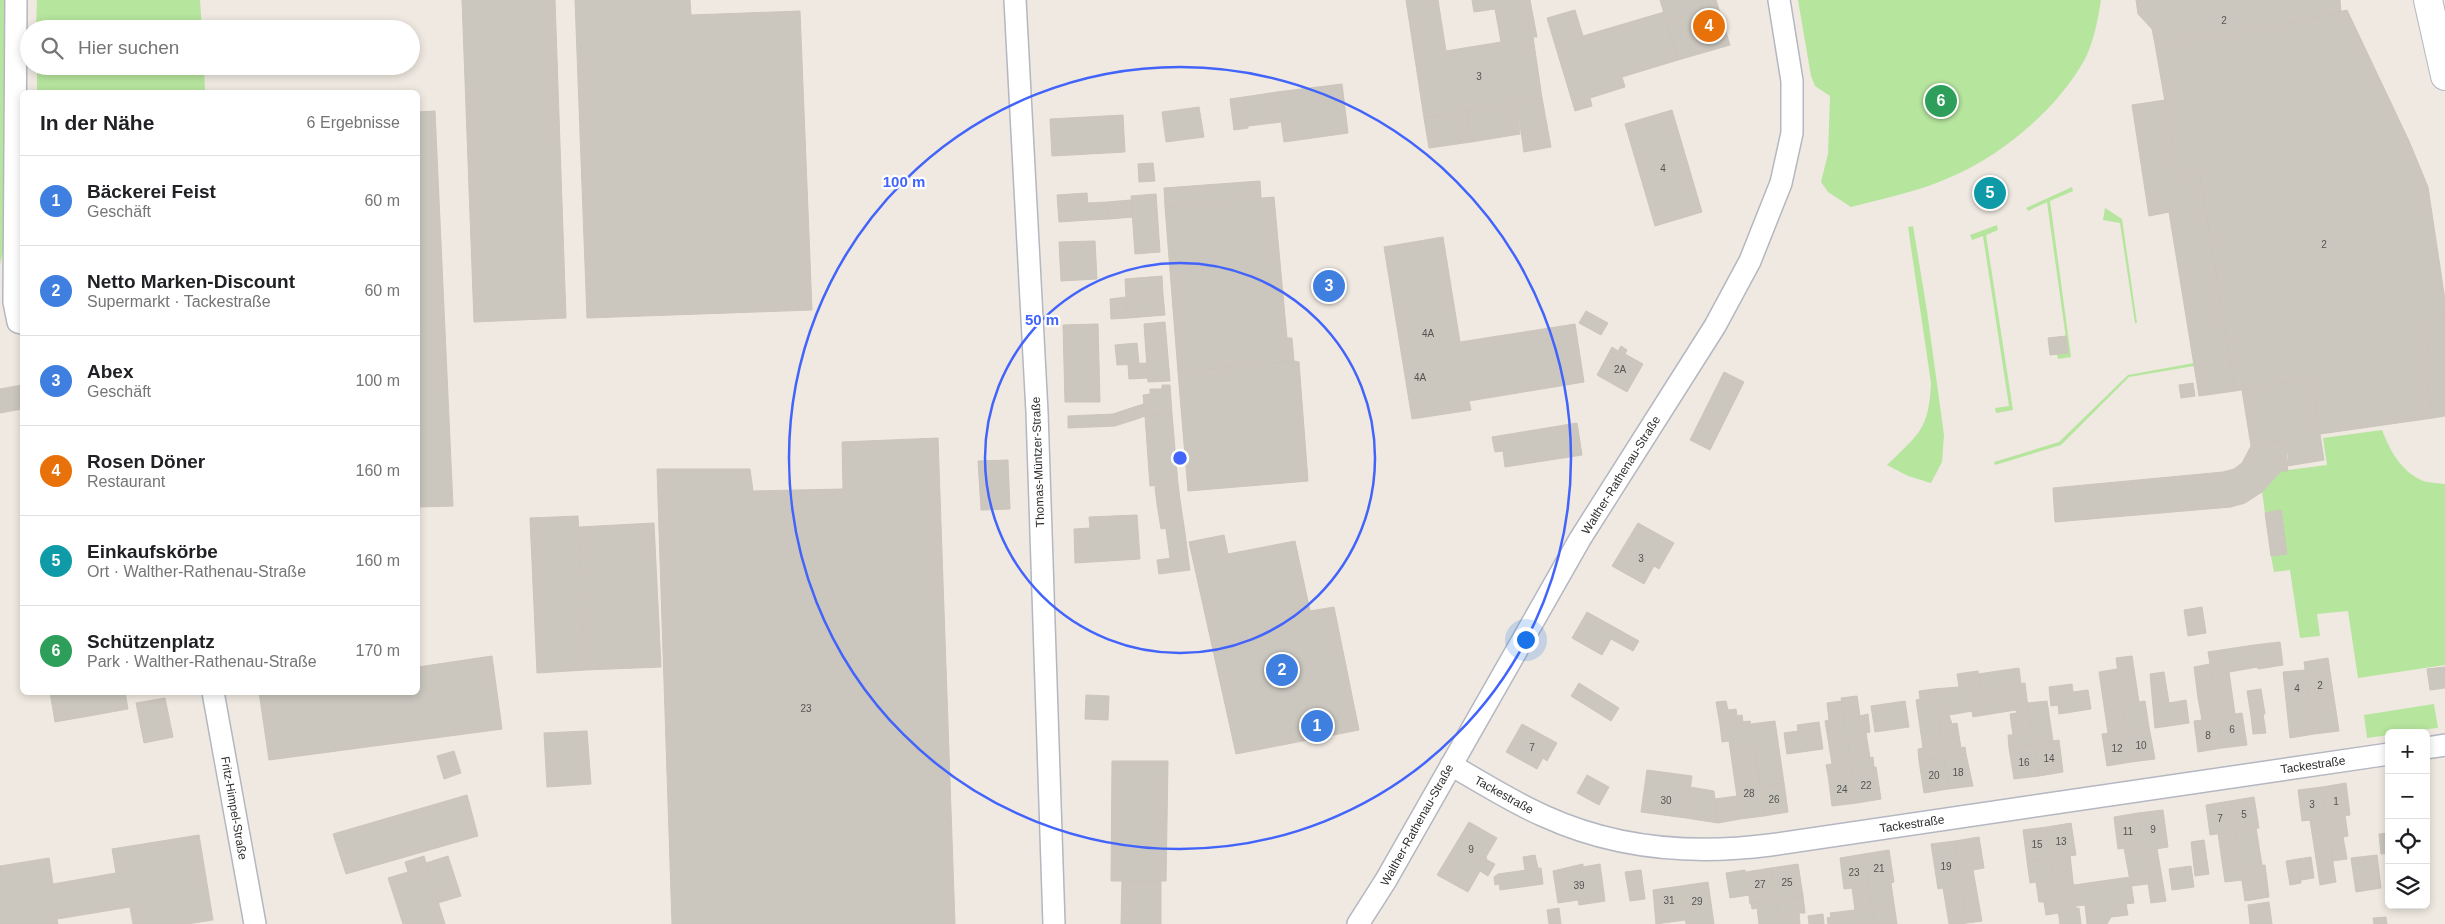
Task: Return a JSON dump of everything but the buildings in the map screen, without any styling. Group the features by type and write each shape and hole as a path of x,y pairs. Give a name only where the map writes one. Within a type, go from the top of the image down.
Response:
{"main road":[{"path":"2428,0 2445,76"}],"street":[{"path":"16,0 14,302 20,323"},
{"name":"Thomas-Müntzer-Straße","path":"1015,0 1037,412 1054,924"},
{"name":"Walther-Rathenau-Straße","path":"1358,924 1386,880 1580,539 1715,326 1750,261 1781,183 1792,133 1792,81 1779,0"},
{"name":"Fritz-Himpel-Straße","path":"214,695 255,924"},
{"path":"2430,747 2445,745"},
{"name":"Tackestraße","path":"1450,765 1543,816 1593,834 1650,847 1713,851 1770,846 2385,755"}],"green space":[{"path":"0,0 6,0 4,246 0,265"},
{"path":"37,0 200,0 201,20 36,20"},
{"path":"1798,0 2101,0 2093,37 2085,59 2060,95 2028,128 1991,155 1953,176 1916,190 1851,207 1828,192 1821,182 1828,154 1830,96 1815,86 1811,76"},
{"path":"37,75 204,75 205,90 37,90"},
{"path":"2072,187 2073,191 2050,201 2071,357 2058,359 2057,354 2068,353 2047,202 2028,211 2026,208"},
{"path":"2105,208 2122,219 2137,323 2135,323 2120,223 2103,220"},
{"path":"1997,225 1998,230 1986,235 2013,410 1996,413 1995,408 2009,406 1983,236 1972,240 1970,235"},
{"path":"1913,226 1944,435 1942,462 1931,483 1908,476 1887,465 1907,446 1920,430 1925,421 1930,398 1931,383 1908,227"},
{"path":"2194,363 2194,366 2129,377 2061,445 1995,465 1994,462 2059,442 2128,375"},
{"path":"2382,430 2392,452 2407,471 2423,481 2445,484 2445,665 2358,678 2348,611 2317,614 2320,636 2300,638 2290,570 2274,572 2271,556 2287,554 2281,511 2265,513 2262,492 2281,471 2327,465 2323,438"},
{"path":"2434,704 2438,728 2385,729 2385,736 2367,738 2364,715"}],"place":[{"name":"Rosen Döner","path":"1709,26"},
{"name":"Schützenplatz","path":"1941,101"},
{"name":"Einkaufskörbe","path":"1990,193"},
{"name":"Abex","path":"1329,286"},
{"name":"Netto Marken-Discount","path":"1282,670"},
{"name":"Bäckerei Feist","path":"1317,726"}]}
